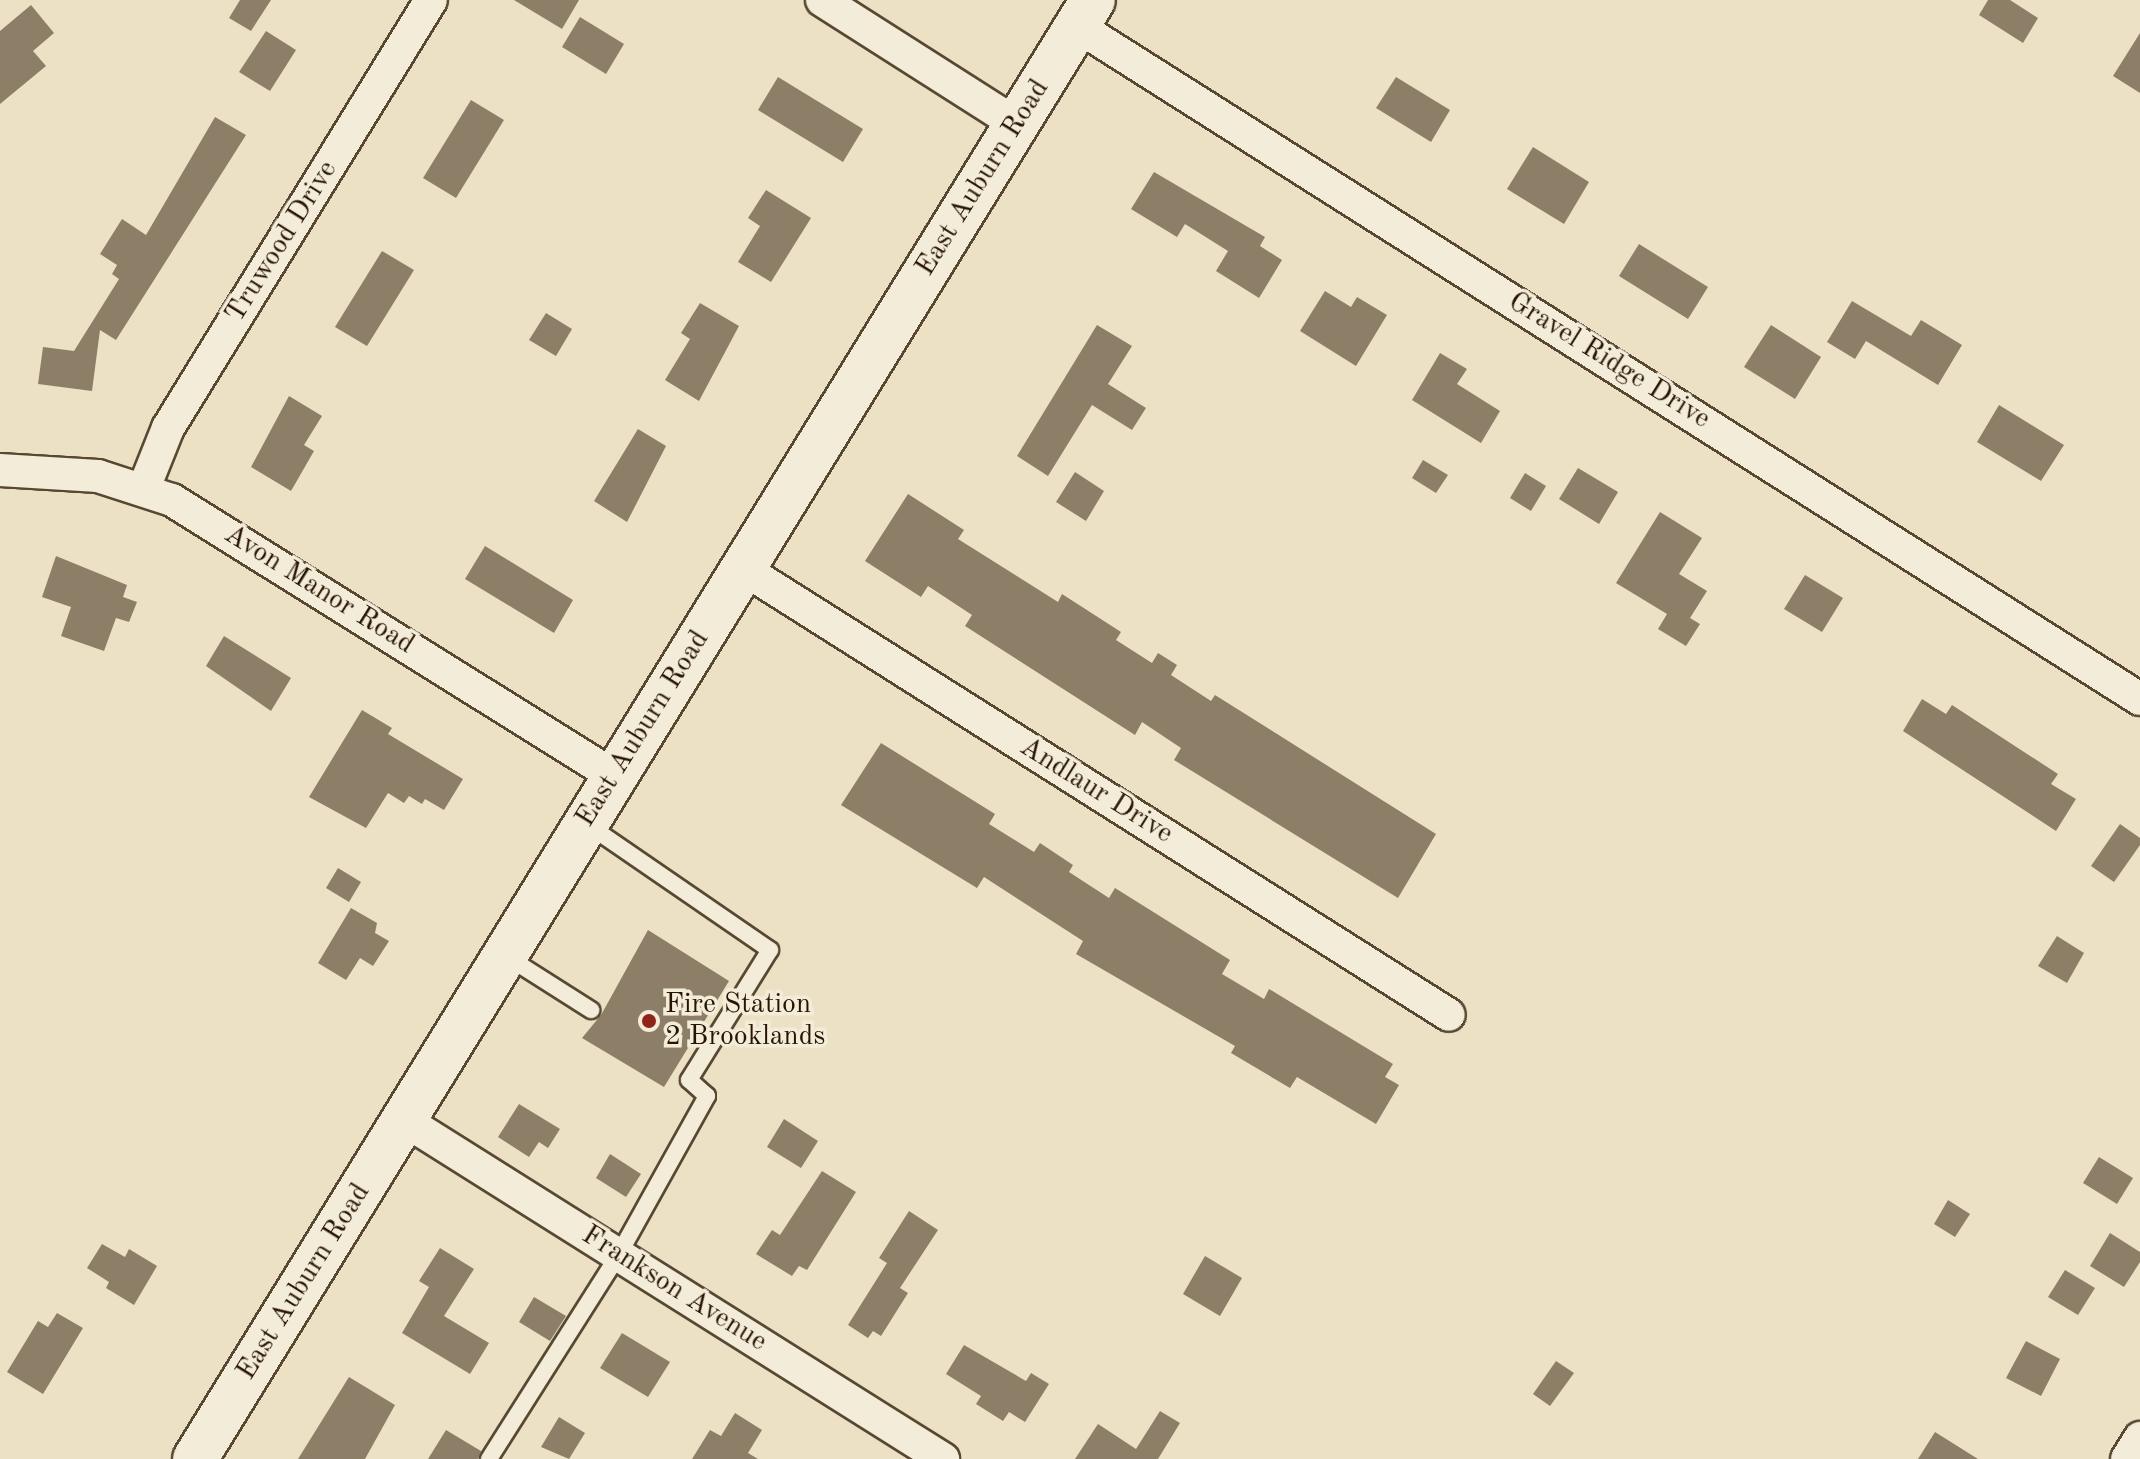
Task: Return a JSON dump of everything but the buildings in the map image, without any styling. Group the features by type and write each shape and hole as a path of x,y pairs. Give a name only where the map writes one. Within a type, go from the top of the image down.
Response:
{"main road":[{"name":"East Auburn Road","path":"195,1459 1085,13"}],"street":[{"name":"Truwood Drive","path":"144,488 168,428 431,0"},
{"path":"822,0 1017,124"},
{"name":"Gravel Ridge Drive","path":"1085,13 2140,699"},
{"name":"Avon Manor Road","path":"0,470 84,474 144,488 195,513 614,776"},
{"name":"Andlaur Drive","path":"742,568 1449,1015"},
{"name":"Frankson Avenue","path":"404,1120 943,1459"},
{"path":"2127,1459 2140,1438"}],"lane":[{"path":"489,1459 619,1254 707,1096 689,1080 770,950 585,823"},
{"path":"504,956 591,1010"}],"place":[{"name":"Fire Station 2 Brooklands","path":"649,1021"}]}
